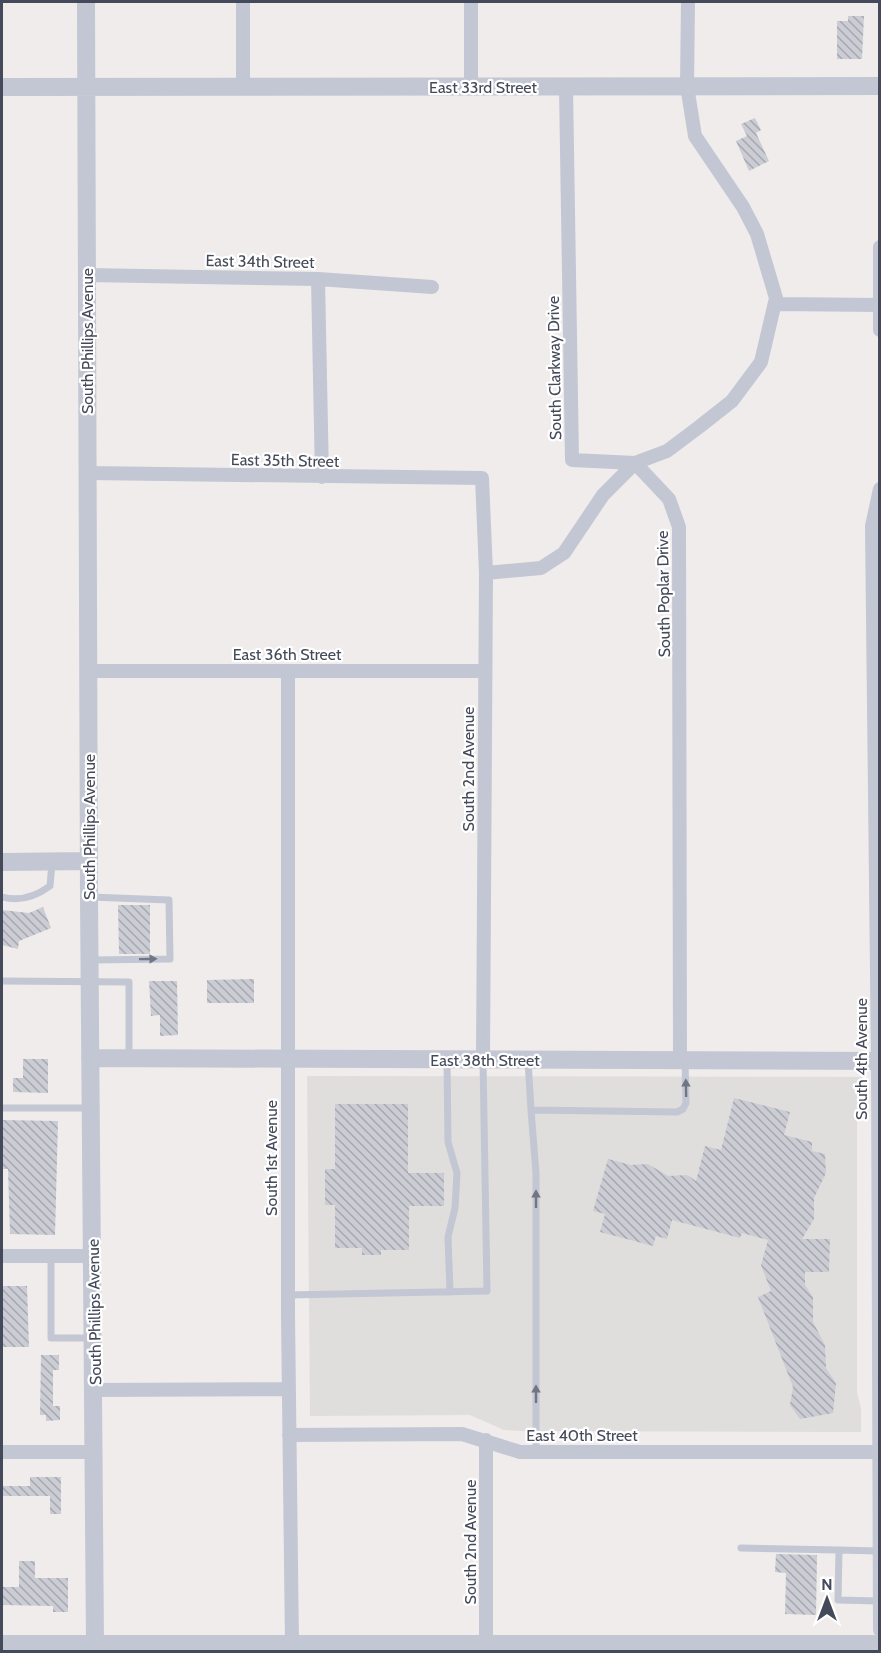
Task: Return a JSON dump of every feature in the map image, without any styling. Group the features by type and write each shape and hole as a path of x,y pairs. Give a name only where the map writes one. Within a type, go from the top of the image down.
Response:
{"street":[{"name":"South Phillips Avenue","path":"86,2 90,671 89,982 95,1648"},
{"path":"243,2 243,87"},
{"path":"471,2 471,87"},
{"path":"486,573 528,571 542,568 558,558 579,534 603,495 635,463 667,450 732,400 761,362 776,304 765,255 757,234 743,207 695,136 687,86 688,2"},
{"name":"East 33rd Street","path":"2,87 879,86"},
{"name":"South Clarkway Drive","path":"566,87 572,460 635,463"},
{"path":"879,247 879,330"},
{"name":"East 34th Street","path":"87,275 318,279 432,287"},
{"path":"318,279 322,477"},
{"path":"776,304 879,305"},
{"name":"South Poplar Drive","path":"635,463 669,499 679,527 682,1060"},
{"name":"East 35th Street","path":"88,473 482,478"},
{"name":"South 2nd Avenue","path":"482,478 486,573 483,1060"},
{"name":"South 4th Avenue","path":"879,489 872,526 879,1061 877,1452 879,1630"},
{"name":"South 1st Avenue","path":"288,670 288,1295 292,1645"},
{"name":"East 36th Street","path":"90,671 484,670"},
{"path":"2,862 89,861"},
{"name":"East 38th Street","path":"90,1058 879,1061"},
{"path":"2,1256 93,1256"},
{"path":"94,1390 289,1389"},
{"name":"East 40th Street","path":"289,1435 462,1434 520,1452 877,1452"},
{"name":"South 2nd Avenue","path":"486,1440 486,1644"},
{"path":"2,1452 95,1452"},
{"path":"2,1644 95,1648 486,1644 529,1648 726,1648 879,1644"}],"lane":[{"path":"2,897 23,899 38,894 50,886 52,861"},
{"path":"89,897 169,900 170,959 89,960"},
{"path":"2,981 129,982 129,1058"},
{"path":"447,1059 448,1142 457,1173 455,1208 448,1237 450,1292"},
{"path":"288,1295 487,1291 483,1060"},
{"path":"528,1060 536,1173 536,1452"},
{"path":"531,1110 677,1112 683,1109 686,1103 682,1060"},
{"path":"2,1108 91,1108"},
{"path":"51,1256 51,1338 94,1338"},
{"path":"741,1548 878,1551"},
{"path":"839,1550 838,1600 879,1601"}],"shaded area":[{"path":"307,1076 862,1077 863,1100 857,1109 857,1393 861,1408 861,1432 524,1431 504,1430 470,1415 310,1416"}],"building":[{"path":"848,16 864,16 862,59 837,59 837,21 848,21"},
{"path":"755,118 761,130 756,133 769,161 749,171 736,141 747,136 741,124"},
{"path":"118,905 150,905 150,954 119,954"},
{"path":"43,907 51,928 19,941 18,949 2,945 2,910 29,913"},
{"path":"254,979 254,1003 207,1003 207,980"},
{"path":"149,981 177,981 178,1035 160,1036 160,1015 151,1016"},
{"path":"23,1059 48,1059 48,1093 13,1092 13,1078 23,1078"},
{"path":"734,1098 790,1112 784,1135 812,1142 812,1151 825,1154 826,1173 814,1198 814,1219 802,1239 830,1239 829,1272 805,1272 805,1285 813,1297 813,1322 825,1345 826,1368 836,1383 833,1413 800,1419 790,1405 793,1387 758,1297 771,1291 761,1265 768,1240 742,1233 740,1238 672,1220 667,1239 656,1236 653,1246 600,1232 605,1214 593,1211 608,1159 631,1165 648,1164 668,1176 687,1175 696,1181 705,1146 721,1150"},
{"path":"335,1104 408,1104 408,1173 444,1173 444,1206 409,1206 409,1250 381,1250 381,1255 362,1255 362,1248 335,1248 335,1205 325,1205 325,1169 335,1169"},
{"path":"2,1120 58,1121 55,1235 10,1234 8,1169 2,1169"},
{"path":"2,1286 27,1286 29,1347 2,1347"},
{"path":"41,1355 59,1355 59,1370 53,1370 53,1406 60,1406 60,1420 46,1421 46,1415 40,1415"},
{"path":"30,1477 61,1477 61,1514 50,1514 50,1496 2,1496 2,1486 30,1486"},
{"path":"776,1554 817,1555 816,1615 785,1614 786,1573 775,1572"},
{"path":"19,1561 35,1561 35,1578 68,1578 68,1612 53,1612 53,1606 2,1605 2,1587 19,1587"}]}
